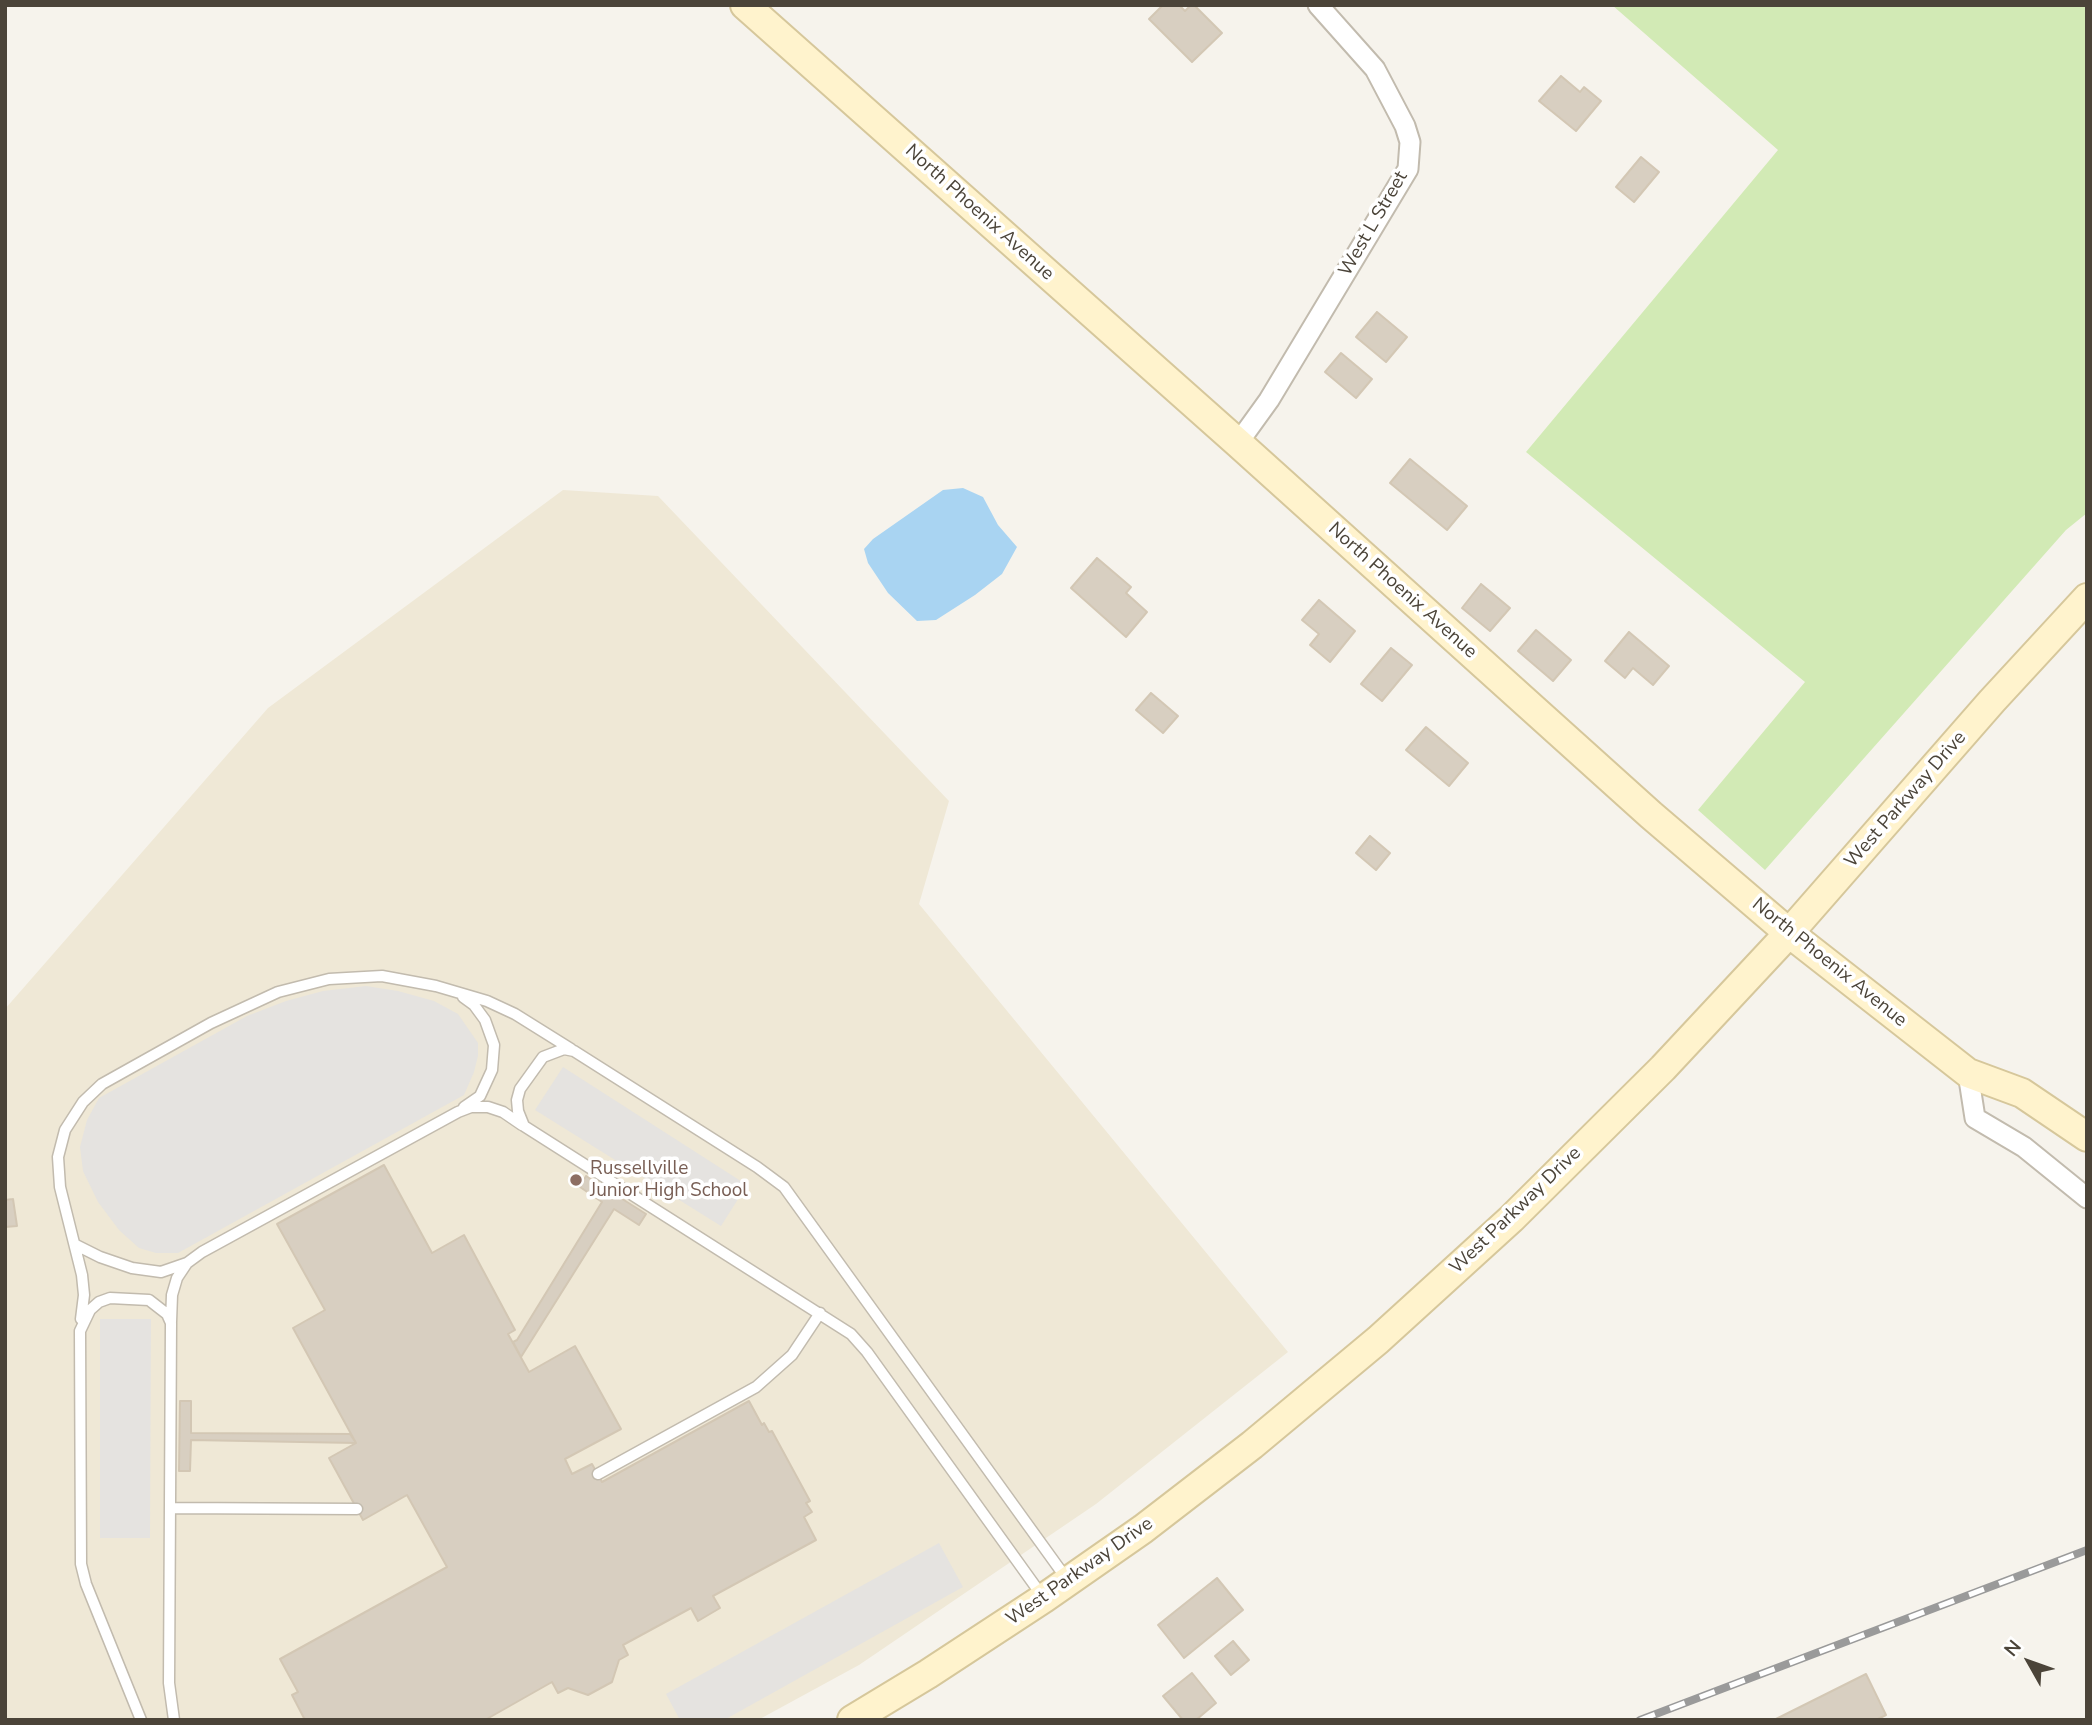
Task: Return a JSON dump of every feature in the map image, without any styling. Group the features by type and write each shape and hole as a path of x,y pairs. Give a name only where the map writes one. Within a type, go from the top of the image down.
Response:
{"street":[{"name":"North Phoenix Avenue","path":"745,5 1651,815 1789,933 1968,1073 2022,1093 2087,1137"},
{"name":"West L Street","path":"1238,443 1269,400 1408,169 1410,142 1405,126 1375,69 1318,5"},
{"name":"West Parkway Drive","path":"852,1720 1044,1598 1143,1529 1252,1445 1378,1340 1511,1219 1663,1068 1789,933 1992,701 2087,598"},
{"path":"1968,1073 1975,1118 2024,1147 2087,1198"}],"lane":[{"path":"141,1720 86,1584 81,1564 80,1331 84,1295 76,1245 60,1187 58,1157 65,1130 83,1102 102,1084 244,1006 290,989 329,979 382,976 436,986 486,1001 515,1014 757,1167 784,1187 1069,1581"},
{"path":"76,1245 132,1268 161,1272 187,1263 211,1247 458,1112 480,1096 492,1070 494,1045 485,1020 474,1005 458,992"},
{"path":"524,1126 517,1100 528,1077 543,1057 564,1049 574,1051"},
{"path":"458,1112 471,1107 488,1107 503,1112 820,1313 860,1342 1044,1598"},
{"path":"174,1720 169,1683 171,1323 172,1295 177,1278 187,1263"},
{"path":"80,1331 90,1310 99,1302 110,1298 149,1300 167,1314 171,1323"},
{"path":"598,1474 756,1387 792,1356 820,1313"},
{"path":"170,1508 357,1509"}],"shaded area":[{"name":"Russellville Junior High School","path":"563,490 658,496 949,801 919,904 1288,1352 1096,1504 859,1665 758,1720 5,1720 5,1009 268,708"},
{"path":"366,986 434,1001 458,1014 478,1043 474,1072 464,1095 178,1253 156,1253 139,1248 119,1230 98,1202 83,1171 80,1147 87,1120 99,1098 247,1016 323,991"},
{"path":"563,1067 747,1185 721,1226 535,1110"},
{"path":"100,1319 151,1319 150,1538 100,1538"},
{"path":"939,1543 963,1587 724,1720 680,1720 666,1694"}],"green space":[{"path":"1612,5 2087,5 2087,513 2066,530 1765,870 1698,810 1805,682 1526,452 1778,150"}],"water":[{"path":"963,488 983,497 998,525 1017,547 1002,574 975,595 936,620 917,621 888,593 868,563 864,549 873,539 943,490"}],"building":[{"path":"1163,5 1179,5 1185,11 1194,5 1222,33 1192,62 1149,19"},
{"path":"1561,76 1580,92 1584,87 1601,101 1576,131 1539,101"},
{"path":"1641,157 1659,172 1634,202 1616,187"},
{"path":"1377,312 1407,337 1386,362 1356,337"},
{"path":"1341,353 1372,379 1356,398 1325,372"},
{"path":"1410,459 1467,506 1447,530 1390,483"},
{"path":"1097,558 1131,587 1126,593 1147,612 1126,637 1071,588"},
{"path":"1481,584 1510,608 1490,631 1462,608"},
{"path":"1319,600 1355,631 1330,662 1310,645 1319,634 1302,620"},
{"path":"1536,630 1571,660 1553,681 1518,651"},
{"path":"1629,632 1669,666 1653,685 1633,668 1625,678 1605,661"},
{"path":"1391,648 1412,665 1382,701 1361,684"},
{"path":"1151,693 1178,716 1163,733 1136,710"},
{"path":"1426,727 1468,763 1449,786 1406,750"},
{"path":"1370,836 1390,853 1376,870 1356,853"},
{"path":"384,1165 432,1253 464,1235 515,1330 508,1334 529,1372 575,1346 621,1429 565,1459 572,1474 592,1464 602,1482 749,1401 762,1425 764,1423 769,1432 772,1431 810,1501 806,1503 812,1512 804,1517 816,1540 713,1596 720,1608 698,1621 691,1608 623,1645 628,1655 619,1660 612,1682 588,1695 568,1688 558,1693 552,1682 485,1720 305,1720 292,1695 298,1692 280,1659 447,1567 407,1495 363,1520 329,1458 356,1443 293,1328 325,1310 277,1224"},
{"path":"586,1176 646,1214 639,1225 614,1209 521,1357 513,1342 517,1340 602,1202 580,1187"},
{"path":"13,1199 17,1226 5,1227 5,1200"},
{"path":"180,1401 191,1401 191,1433 350,1434 356,1443 191,1440 190,1471 179,1471"},
{"path":"1217,1578 1243,1610 1184,1658 1158,1625"},
{"path":"1233,1641 1249,1660 1231,1675 1215,1656"},
{"path":"1192,1673 1216,1703 1196,1720 1183,1720 1163,1696"},
{"path":"1866,1674 1886,1715 1876,1720 1774,1720"}],"railway":[{"path":"1640,1720 2087,1550"}],"place":[{"name":"Russellville Junior High School","path":"576,1180"}]}
